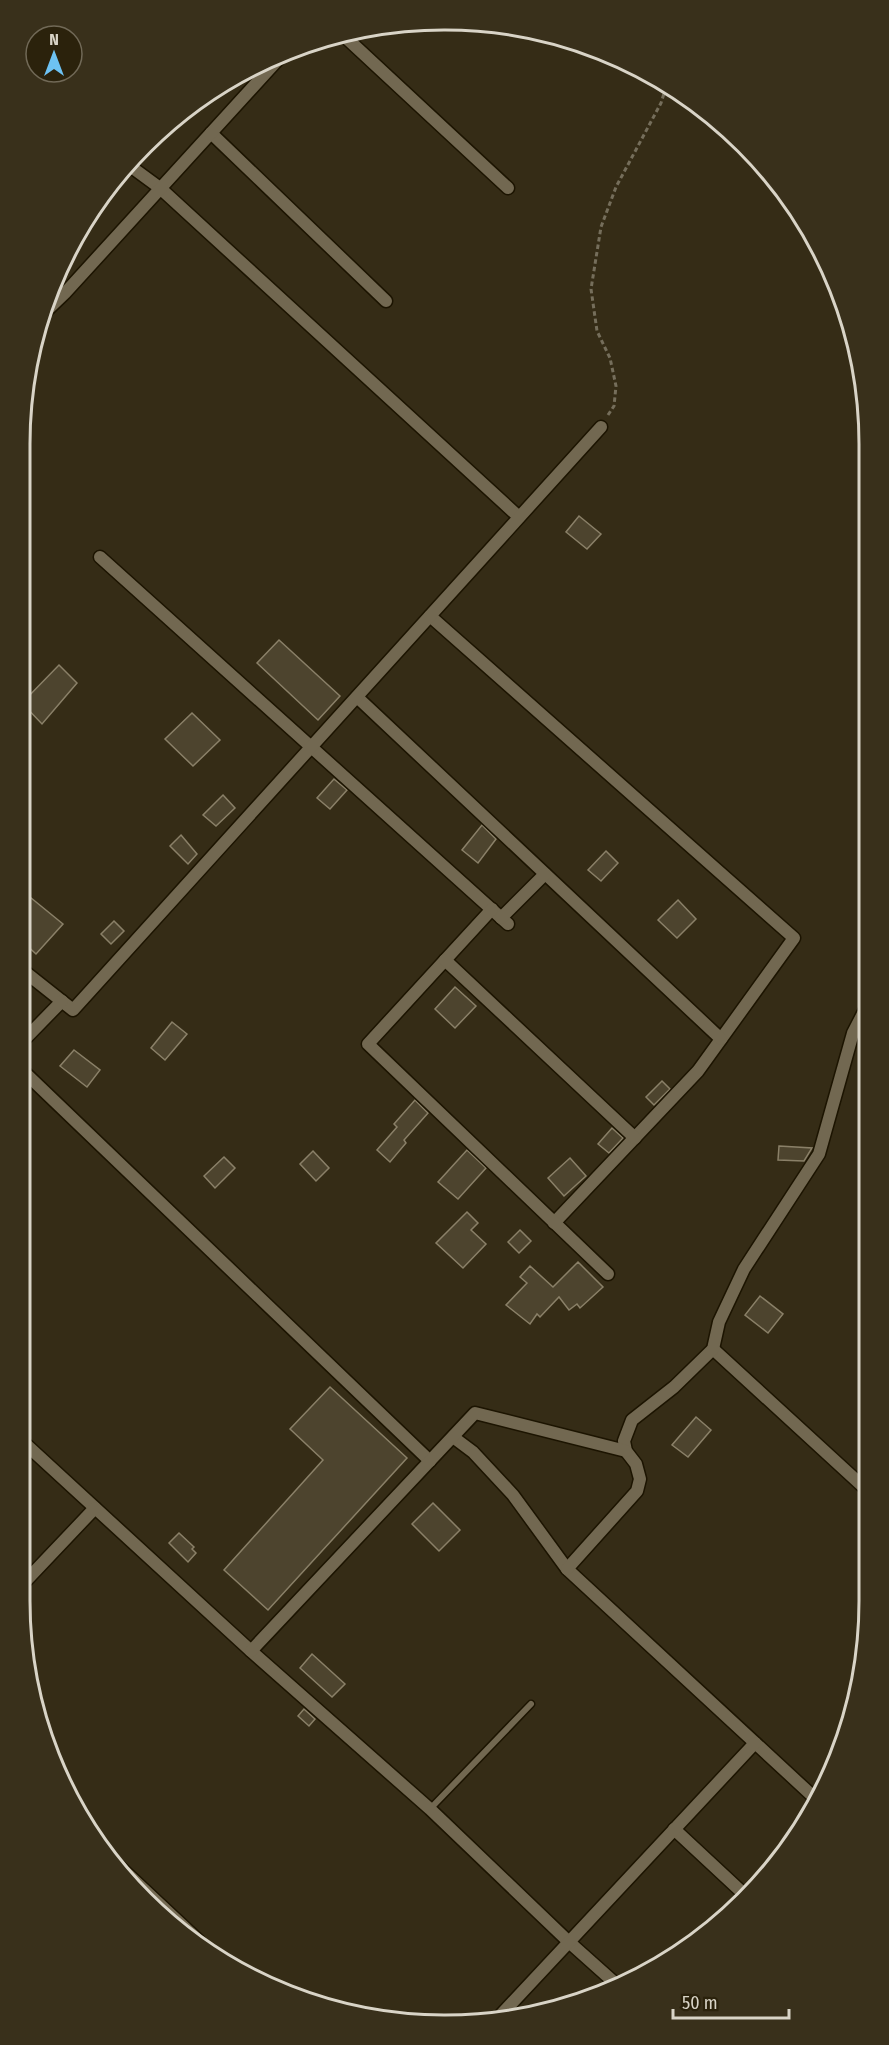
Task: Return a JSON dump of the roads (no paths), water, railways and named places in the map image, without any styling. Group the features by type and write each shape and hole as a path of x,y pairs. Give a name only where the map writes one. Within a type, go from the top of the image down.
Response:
{"street":[{"path":"350,41 508,188"},
{"path":"56,302 269,70"},
{"path":"211,133 386,301"},
{"path":"135,169 160,188 519,517"},
{"path":"30,976 73,1010 601,427"},
{"path":"100,557 500,917"},
{"path":"430,616 794,938 698,1071 554,1223"},
{"path":"357,697 721,1039"},
{"path":"545,874 500,917 445,960 368,1044 608,1274"},
{"path":"445,960 635,1138"},
{"path":"30,1034 62,1001"},
{"path":"567,1569 637,1491 640,1479 636,1464 626,1451 624,1441 632,1420 674,1387 713,1349 719,1322 744,1269 819,1154 853,1033 859,1021"},
{"path":"30,1078 430,1461"},
{"path":"713,1349 859,1483"},
{"path":"251,1651 475,1413 626,1451"},
{"path":"453,1437 473,1452 513,1495 567,1569 810,1794"},
{"path":"30,1448 251,1651 430,1809 611,1979"},
{"path":"30,1576 95,1508"},
{"path":"505,2010 754,1743"},
{"path":"674,1829 741,1891"}],"lane":[{"path":"430,1809 531,1704"}]}
